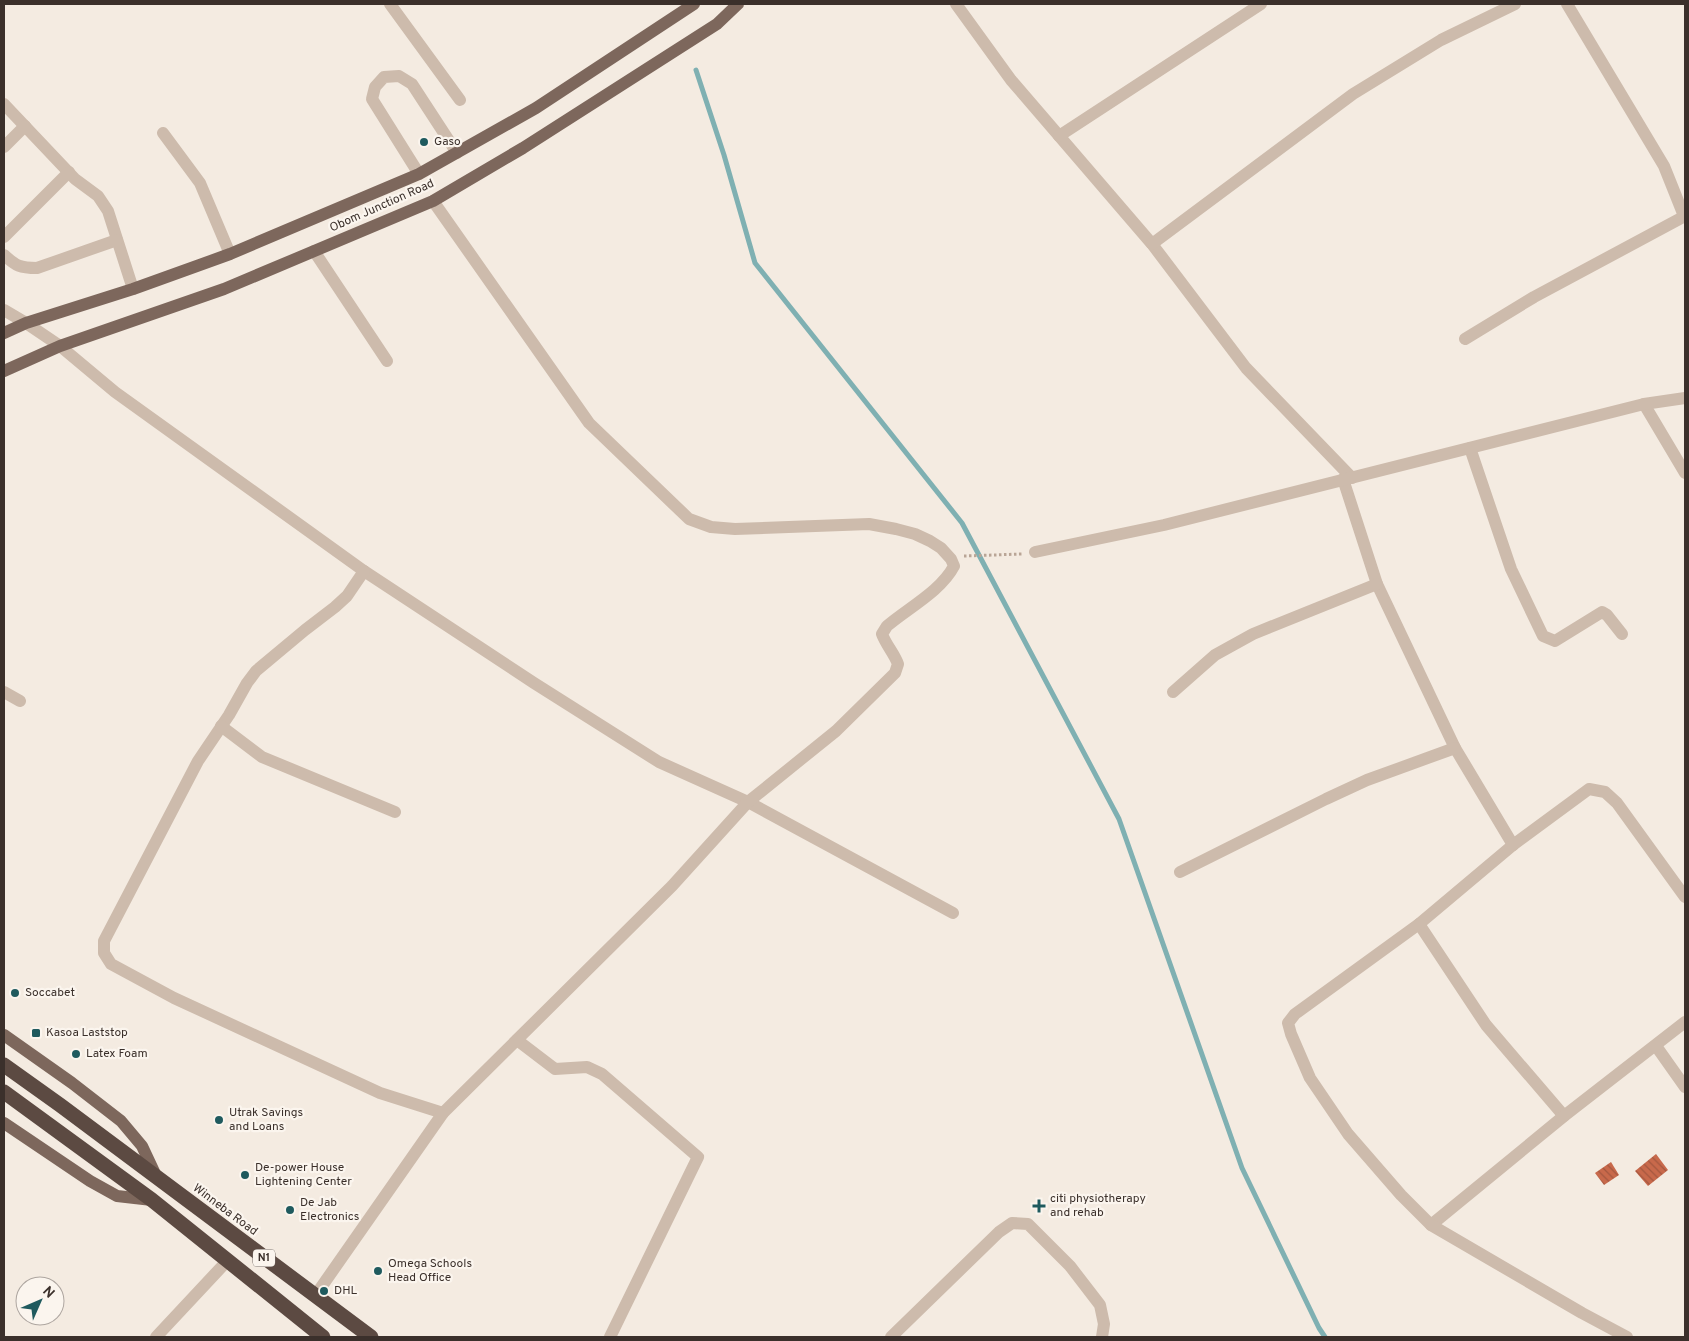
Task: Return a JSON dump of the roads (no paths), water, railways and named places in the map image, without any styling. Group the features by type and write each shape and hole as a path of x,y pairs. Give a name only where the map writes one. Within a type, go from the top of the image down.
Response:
{"highway":[{"name":"Winneba Road","path":"4,1065 371,1337"},
{"name":"N1","path":"4,1092 152,1200 323,1337"}],"main road":[{"name":"Obom Junction Road","path":"4,333 26,323 133,289 230,254 418,174 536,108 694,4"},
{"name":"Obom Junction Road","path":"4,370 60,346 224,289 433,201 523,148 718,24 738,4"},
{"name":"Winneba Road","path":"4,1035 72,1083 121,1121 142,1146 157,1178"},
{"path":"4,1123 90,1182 117,1196 152,1200"}],"street":[{"path":"390,4 460,100"},
{"path":"956,4 1011,80 1152,244 1246,368 1348,478 1378,584 1455,748 1514,845"},
{"path":"1059,136 1261,4"},
{"path":"1152,244 1354,94 1441,40 1514,4"},
{"path":"1465,339 1534,297 1684,216 1664,166 1567,4"},
{"path":"418,174 372,99 375,87 384,77 399,76 412,84 457,153"},
{"path":"4,104 75,179 98,196 108,211 133,289"},
{"path":"4,147 25,126"},
{"path":"163,133 200,183 230,254"},
{"path":"4,237 69,172"},
{"path":"315,1296 443,1113 672,886 748,802 836,731 895,673 898,664 894,654 885,643 882,634 887,626 920,602 950,574 954,566 941,548 915,534 869,524 735,529 711,527 689,519 589,423 433,201"},
{"path":"4,255 15,265 37,268 117,240"},
{"path":"314,251 387,362"},
{"path":"4,310 60,346 115,392 364,571 658,762 748,802 953,913"},
{"path":"1035,552 1164,525 1644,404 1685,398"},
{"path":"1644,404 1685,473"},
{"path":"1470,448 1511,569 1544,636 1555,641 1602,612 1607,615 1622,634"},
{"path":"364,571 347,596 256,671 198,761 104,941 104,954 111,964 174,998 380,1093 443,1113"},
{"path":"1174,692 1215,655 1253,634 1378,584"},
{"path":"4,692 20,701"},
{"path":"221,726 262,757 395,812"},
{"path":"1180,872 1359,784 1455,748"},
{"path":"1627,1337 1431,1225 1401,1195 1348,1134 1310,1078 1288,1023 1295,1014 1419,924 1514,845 1589,789 1605,792 1617,803 1685,897"},
{"path":"1419,924 1486,1025 1564,1116"},
{"path":"1431,1225 1564,1116 1685,1022"},
{"path":"516,1040 555,1069 587,1067 602,1074 698,1157 610,1337"},
{"path":"1656,1046 1685,1087"},
{"path":"891,1337 999,1232 1012,1223 1028,1224 1070,1266 1100,1305 1104,1324 1102,1337"},
{"path":"156,1337 228,1260"}],"waterway":[{"path":"696,70 724,155 755,263 962,523 1119,819 1242,1168 1325,1337"}],"place":[{"name":"Gaso","path":"424,142"},
{"name":"Soccabet","path":"15,993"},
{"name":"Kasoa Laststop","path":"36,1033"},
{"name":"Latex Foam","path":"76,1054"},
{"name":"Utrak Savings and Loans","path":"219,1120"},
{"name":"De-power House Lightening Center","path":"245,1175"},
{"name":"citi physiotherapy and rehab","path":"1039,1206"},
{"name":"De Jab Electronics","path":"290,1210"},
{"name":"Omega Schools Head Office","path":"378,1271"},
{"name":"DHL","path":"324,1291"}]}
